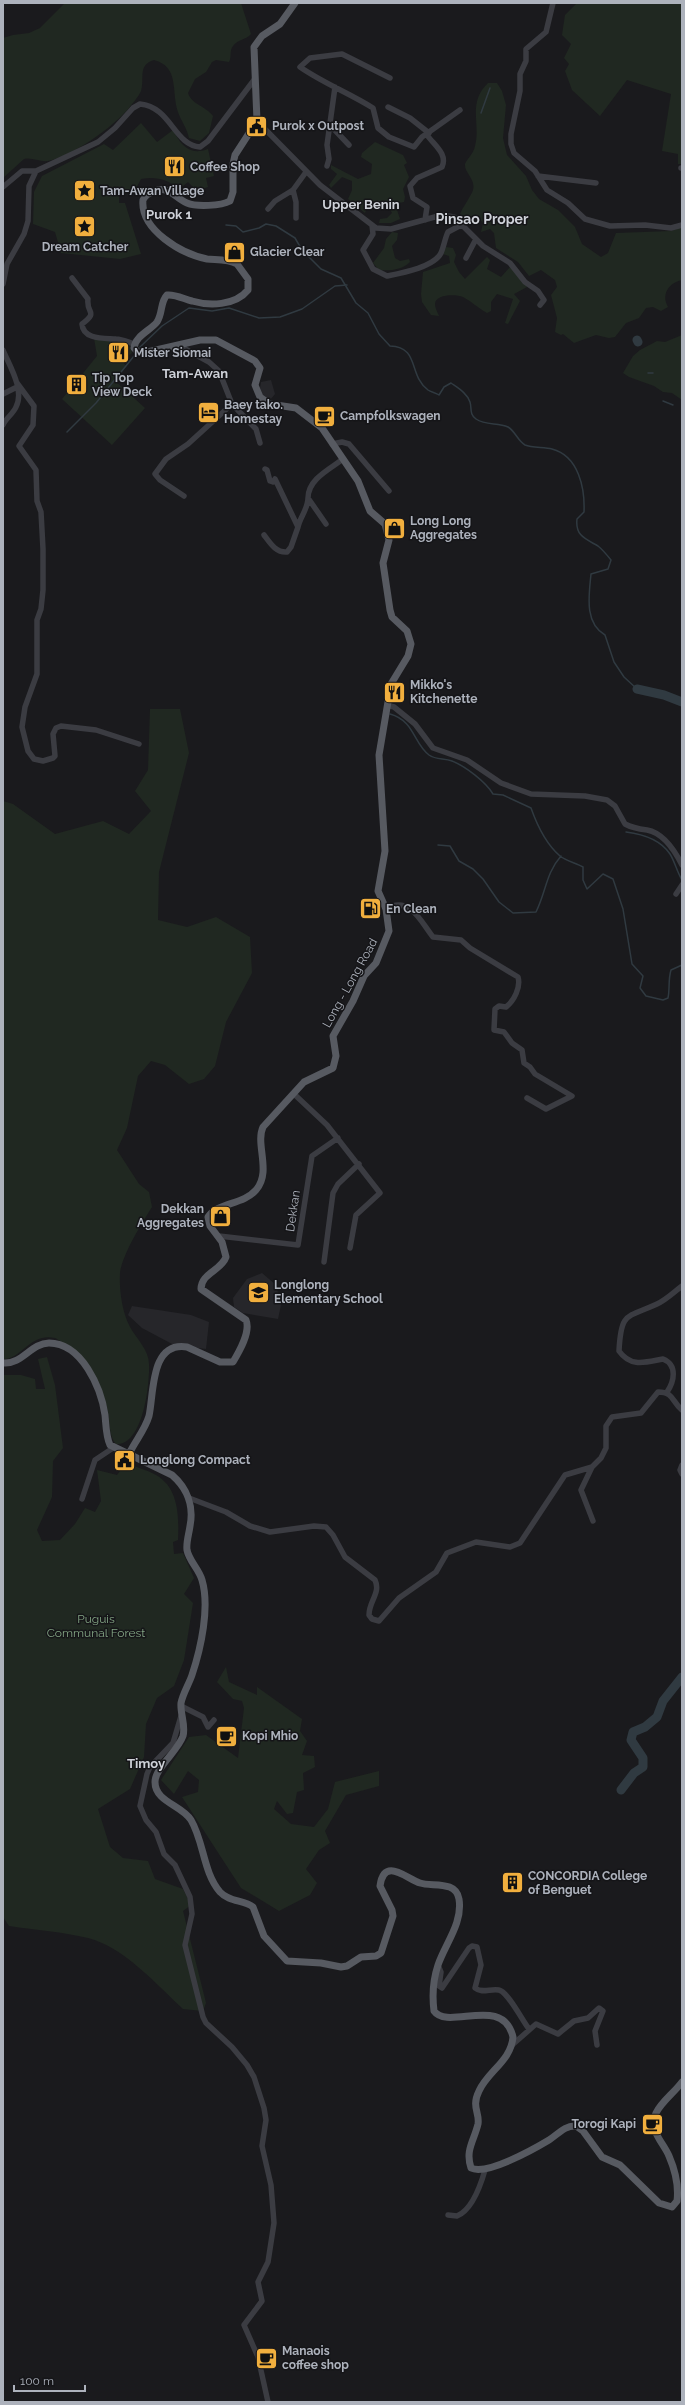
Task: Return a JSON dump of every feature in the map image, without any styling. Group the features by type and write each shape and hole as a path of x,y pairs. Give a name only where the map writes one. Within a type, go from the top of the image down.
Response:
{"main road":[{"path":"134,344 158,320 163,302 168,295 200,303 215,304 240,297 248,290 248,279 237,264 202,257 164,240 154,228 142,202 148,194 164,189 171,191 191,204 219,205 230,201 233,192 233,164 235,155 257,121 253,53 257,41 280,24 295,3"},
{"name":"Long - Long Road","path":"129,1454 148,1417 155,1370 168,1352 181,1347 187,1347 226,1364 233,1362 238,1353 248,1328 246,1320 201,1289 205,1277 219,1268 226,1257 219,1236 210,1226 208,1217 216,1209 236,1203 255,1191 260,1183 263,1168 262,1130 304,1082 332,1070 336,1056 333,1036 353,1001 364,976 376,963 389,931 386,909 378,891 385,851 379,761 392,680 410,652 411,639 407,631 392,617 390,610 383,564 389,540 387,529 370,511 362,488 322,428 304,412 290,406 270,404 262,399 256,390 260,370 255,361 216,340 200,340 143,353 135,350 134,344"},
{"path":"3,1363 11,1363 40,1345 48,1343 63,1346 71,1351 91,1371 95,1380 105,1413 108,1442 113,1448 129,1454 172,1475 180,1482 189,1498 191,1518 187,1548 202,1579 204,1628 202,1642 182,1710 184,1725 181,1741 156,1775 157,1789 167,1802 183,1811 191,1820 201,1842 209,1871 221,1893 228,1898 253,1908 262,1932 282,1957 293,1962 307,1961 341,1967 347,1966 361,1957 376,1956 380,1954 393,1916 392,1910 381,1891 380,1881 383,1876 394,1871 402,1872 418,1883 445,1886 457,1894 459,1899 457,1923 438,1965 433,1990 436,2014 445,2018 478,2014 495,2017 510,2029 513,2037 511,2046 504,2060 482,2086 476,2099 475,2111 478,2125 470,2143 468,2156 471,2168 476,2171 485,2170 527,2152 568,2127 576,2126 583,2131 602,2157 620,2165 659,2203 672,2207 677,2201 676,2174 668,2154 656,2134 654,2121 659,2108 682,2082"}],"street":[{"path":"554,3 546,32 526,49 526,61 520,74 520,91 512,134 511,144 514,153 538,176 547,190 568,203 585,219 610,226 645,225 671,228 682,225"},
{"path":"390,78 342,54 310,58 300,67 319,80 373,108 378,128 389,137 414,147 428,134 460,110"},
{"path":"3,187 22,171 36,171 98,142 115,128 133,108 140,104 158,111 168,119 186,142 200,147 208,141 254,80"},
{"path":"327,166 329,159 327,145 335,87"},
{"path":"388,107 410,118 428,134 443,153 444,161 442,167 413,181 410,186 410,192 413,198 427,207 426,220"},
{"path":"257,121 306,172 372,225 380,229 391,229 448,215 463,224 476,238 514,267 526,282 542,295 544,300 540,305"},
{"path":"330,125 349,145"},
{"path":"3,284 7,264 24,234 28,221 29,186 36,171"},
{"path":"268,209 275,201 293,190 306,172"},
{"path":"538,176 596,183"},
{"path":"293,190 296,202 296,218"},
{"path":"372,225 373,234 363,250 372,269 387,276 420,268 436,259 441,253 448,232 463,224"},
{"path":"466,258 476,238"},
{"path":"72,278 88,298 88,303 92,312 92,316 82,324 84,330 102,340 115,338 134,344"},
{"path":"178,345 209,362 219,371 232,404 256,429 260,443"},
{"path":"3,350 17,385 34,406 33,425 19,446 36,470 37,501 40,512 43,549 43,590 41,609 37,620 37,674 23,716 22,727 28,751 34,759 38,761 53,758 55,756 53,734 56,728 61,726 96,730 139,744"},
{"path":"3,394 17,385"},
{"path":"3,425 18,404 17,385"},
{"path":"184,496 160,480 155,474 166,459 188,444 232,404"},
{"path":"332,444 342,442 349,444 389,491"},
{"path":"264,535 280,552 287,552 291,547 302,514 306,509 312,483 343,459"},
{"path":"264,469 267,470 270,481 273,482 275,479 298,527"},
{"path":"308,498 326,524"},
{"path":"387,705 394,707 415,724 433,748 467,760 501,782 538,796 585,796 607,800 615,806 625,824 652,832 670,845 676,852 682,865"},
{"path":"676,894 682,885"},
{"path":"386,909 399,906 414,910 433,937 461,940 470,948 518,977 518,986 513,1001 506,1007 499,1006 495,1009 494,1030 504,1032 512,1043 522,1050 524,1063 530,1067 534,1074 572,1096 546,1109 527,1098"},
{"path":"294,1094 322,1120 338,1138 380,1193 356,1215 350,1248"},
{"name":"Dekkan","path":"219,1236 298,1245 312,1156 338,1138"},
{"path":"324,1262 333,1194 338,1184 359,1164"},
{"path":"593,1521 581,1490 592,1467 604,1452 606,1426 612,1417 641,1413 649,1405 656,1394 667,1392 673,1382 674,1375 666,1361 663,1359 638,1364 624,1357 619,1348 625,1320 629,1315 659,1304 682,1286"},
{"path":"667,1392 672,1396 682,1410"},
{"path":"82,1499 95,1460 113,1448"},
{"path":"682,1465 680,1470 682,1474"},
{"path":"189,1498 226,1512 250,1526 270,1532 314,1526 326,1527 333,1535 345,1557 375,1580 377,1592 370,1607 369,1615 376,1621 381,1620 399,1598 432,1576 447,1553 476,1542 510,1547 520,1543 565,1475 592,1467"},
{"path":"214,1720 208,1727 203,1717 182,1710 173,1743 154,1763 147,1774 140,1806 146,1820 156,1832 164,1854 175,1865 190,1898 192,1914 185,1945 203,2017 206,2023 232,2047 247,2065 254,2077 264,2108 266,2120 262,2146 271,2185 274,2227 268,2262 258,2282 262,2302 244,2325 258,2356 268,2402"},
{"path":"438,1965 441,1972 439,1986 442,1988 469,1948 472,1946 477,1948 481,1965 475,1988 478,1991 499,1990 510,1997 515,2009 529,2029"},
{"path":"511,2046 529,2029 538,2024 558,2034 574,2021 588,2018 599,2008 603,2011 595,2031 597,2045"},
{"path":"448,2215 455,2217 466,2210 481,2185 485,2170"}],"shaded area":[{"path":"271,380 275,394 270,400 262,395 260,388 261,382"},
{"name":"Longlong Elementary School","path":"262,1273 276,1285 281,1305 278,1319 243,1313 234,1307 233,1298 247,1279"},
{"path":"132,1306 191,1315 209,1322 206,1349 174,1345 142,1328 128,1315"}],"green space":[{"path":"65,3 241,3 251,34 233,46 229,62 216,60 212,62 206,72 195,79 188,93 196,103 213,116 209,133 200,141 189,138 178,112 171,74 168,68 162,63 154,60 145,65 143,69 141,91 137,98 122,116 103,132 80,147 58,158 48,161 24,159 3,178 3,38 29,33 40,28"},
{"path":"577,3 682,3 682,164 678,164 678,154 662,151 671,94 627,80 600,116 572,90 565,71 569,64 564,58 571,44 562,35 565,15"},
{"path":"488,83 497,83 502,91 506,105 503,138 507,155 526,176 532,190 539,199 558,210 575,227 582,244 601,257 608,253 616,233 671,231 682,227 682,280 673,284 667,290 665,298 668,307 661,311 653,307 646,308 639,318 626,323 615,337 609,338 596,335 574,343 563,334 561,335 555,332 557,318 551,295 557,287 555,280 541,270 529,276 518,262 496,248 494,233 490,229 481,232 483,223 478,217 473,217 467,221 460,214 473,190 472,179 466,170 465,164 475,146 477,130 476,106 478,98"},
{"name":"Tam-Awan Village","path":"141,123 157,142 173,130 186,148 196,151 208,149 214,176 206,178 208,187 197,191 188,182 179,189 161,179 141,179 134,192 119,193 119,203 125,203 141,254 120,259 61,253 55,232 33,224 34,192 42,176 104,144 113,150"},
{"path":"375,142 403,155 407,163 404,165 409,177 403,189 405,197 404,202 398,203 396,207 400,219 391,223 379,223 380,219 387,218 392,213 386,202 373,203 368,207 365,213 348,199 352,190 352,181 342,177 331,188 329,185 337,174 331,169 331,165 358,179 371,174 372,164 361,157 362,153"},
{"path":"392,232 398,233 397,240 392,246 395,258 400,261 409,259 410,262 403,267 396,269 379,270 373,263 384,248 386,239"},
{"path":"446,247 453,248 456,255 454,262 459,272 465,279 487,257 490,260 487,269 501,277 510,267 526,284 527,287 514,294 520,301 508,324 505,323 513,299 497,294 491,302 491,311 487,313 463,297 451,295 438,298 435,304 439,316 431,315 422,302 421,294 423,272 450,263 449,256 443,254"},
{"path":"682,335 682,400 672,393 663,392 654,386 629,377 623,373 633,356 640,350 657,341 665,342"},
{"path":"94,338 116,340 129,344 132,353 122,361 126,366 114,380 145,408 112,445 62,399 97,356"},
{"path":"150,709 180,709 189,753 159,872 158,920 187,927 216,917 250,937 252,973 226,1022 215,1066 204,1079 189,1084 165,1065 151,1061 138,1076 127,1128 117,1150 139,1184 149,1192 152,1207 124,1257 120,1273 120,1286 127,1321 147,1354 149,1373 146,1399 139,1425 133,1435 125,1442 116,1444 112,1437 108,1412 98,1383 88,1366 81,1358 59,1340 46,1337 39,1339 32,1342 15,1355 3,1359 3,801 13,804 55,834 103,821 129,834 151,811 135,791 148,770"},
{"name":"Puguis Communal Forest","path":"47,1357 55,1385 63,1448 53,1461 52,1497 37,1530 42,1541 60,1540 75,1524 85,1508 95,1512 101,1501 97,1470 117,1475 126,1463 156,1475 169,1487 178,1513 178,1540 173,1542 174,1554 183,1553 194,1578 184,1594 193,1603 184,1660 174,1686 157,1698 146,1724 144,1757 130,1789 98,1809 110,1847 123,1858 148,1861 155,1879 183,1889 191,1905 183,1911 206,2003 203,2011 183,2009 151,1978 127,1958 101,1943 88,1938 69,1934 9,1926 3,1917 3,1375 21,1375 35,1379 36,1389 45,1389 38,1359"},
{"path":"226,1667 229,1682 257,1695 257,1687 302,1719 300,1731 307,1741 302,1755 314,1756 315,1767 303,1773 304,1790 297,1792 293,1813 287,1814 277,1801 274,1809 291,1824 314,1827 328,1809 335,1782 379,1771 379,1786 346,1795 325,1831 330,1843 319,1850 306,1869 317,1883 310,1895 279,1911 241,1888 182,1797 198,1792 199,1780 188,1771 174,1794 161,1780 189,1737 206,1735 238,1758 244,1708 242,1701 233,1699 217,1682"}],"waterway":[{"path":"481,113 490,88"},
{"path":"226,225 236,226 243,232 259,228 266,224 276,226 295,238 302,250 321,269 341,278 356,303 368,313 379,334 390,346 406,351 410,356 418,377 428,390 439,395 444,387 451,383 467,396 472,413 476,419 508,427 525,445 552,449 569,459 578,474 583,493 584,512 577,519 578,529 582,536 598,546 611,560 608,569 591,574 589,591 589,608 591,616 598,630 605,635 614,662 624,677 637,689"},
{"path":"140,347 162,326 189,308 212,311 229,308 259,318 280,317 302,309 335,286 347,285"},
{"path":"67,432 96,403 134,356"},
{"path":"648,373 653,373"},
{"path":"663,401 673,405"},
{"path":"637,689 664,695 682,702"},
{"path":"390,714 398,717 409,727 420,745 429,755 434,758 449,760 457,763 469,770 490,789 493,794 503,795 531,808 542,834 550,846 562,858 583,867 583,880 587,889 603,874 613,879 623,909 632,964 643,976 640,988 646,996 663,1000 668,998 671,970 682,965"},
{"path":"626,832 650,838 666,849 670,854 682,880"},
{"path":"438,845 450,846 459,861 473,869 483,879 499,902 513,913 536,912 552,869 561,856"},
{"path":"621,1790 634,1773 643,1767 643,1758 631,1740 633,1732 645,1727 657,1717 663,1701 682,1677"}],"place":[{"name":"Purok x Outpost","path":"256,126"},
{"name":"Coffee Shop","path":"175,167"},
{"name":"Tam-Awan Village","path":"84,191"},
{"name":"Dream Catcher","path":"85,226"},
{"name":"Glacier Clear","path":"235,252"},
{"name":"Mister Siomai","path":"118,353"},
{"name":"Tip Top View Deck","path":"77,385"},
{"name":"Baey tako. Homestay","path":"209,412"},
{"name":"Campfolkswagen","path":"324,416"},
{"name":"Long Long Aggregates","path":"395,528"},
{"name":"Mikko's Kitchenette","path":"394,692"},
{"name":"En Clean","path":"371,909"},
{"name":"Dekkan Aggregates","path":"220,1216"},
{"name":"Longlong Elementary School","path":"258,1292"},
{"name":"Longlong Compact","path":"124,1460"},
{"name":"Kopi Mhio","path":"227,1736"},
{"name":"CONCORDIA College of Benguet","path":"512,1883"},
{"name":"Torogi Kapi","path":"652,2124"},
{"name":"Manaois coffee shop","path":"266,2358"}],"district":[{"name":"Upper Benin","path":"361,204"},
{"name":"Purok 1","path":"169,214"},
{"name":"Pinsao Proper","path":"482,219"},
{"name":"Tam-Awan","path":"195,373"},
{"name":"Timoy","path":"146,1763"}]}
